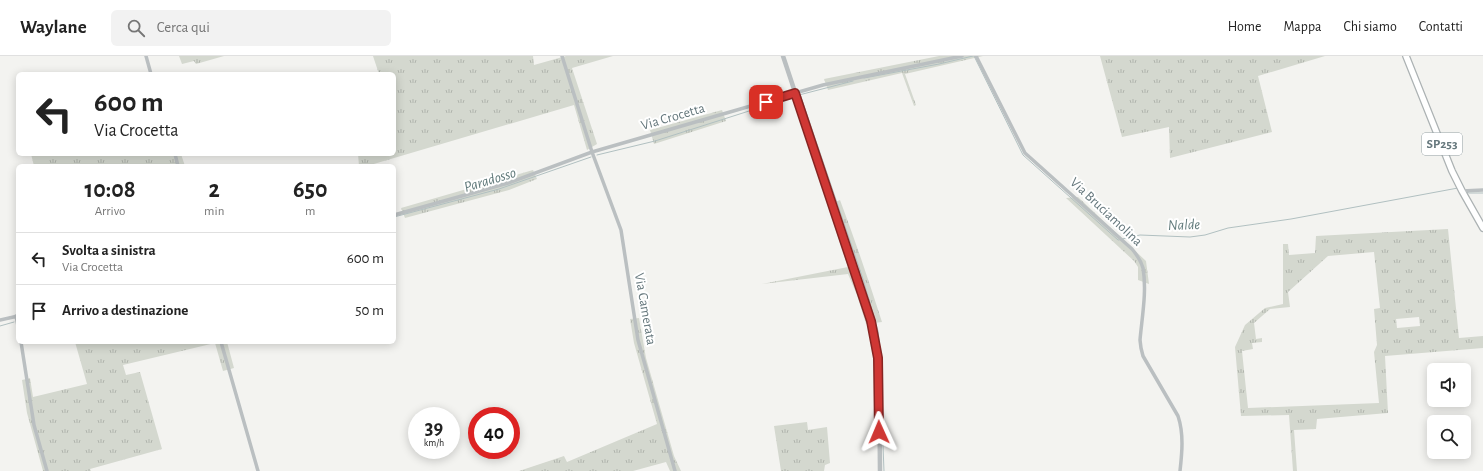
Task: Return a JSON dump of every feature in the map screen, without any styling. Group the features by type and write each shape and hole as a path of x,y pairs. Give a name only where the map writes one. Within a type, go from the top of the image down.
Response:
{"main road":[{"name":"SP253","path":"1406,56 1462,191 1483,228"}],"street":[{"path":"146,56 150,72"},
{"name":"Via Camerata","path":"562,56 592,152 621,230 638,340 675,471"},
{"path":"783,56 871,321 878,358 880,471"},
{"name":"Via Crocetta","path":"396,214 508,183 592,152 795,93 848,79 962,56"},
{"name":"Via Bruciamolina","path":"976,56 1025,154 1132,250 1139,259 1143,268 1144,286 1140,348 1181,424 1182,435 1180,471"},
{"path":"1462,191 1483,190"},
{"path":"0,320 16,316"},
{"path":"21,344 34,425 47,471"},
{"path":"222,344 258,471"}],"green space":[{"path":"179,56 224,56 196,64 194,61 182,64"},
{"path":"373,56 533,56 534,65 566,56 613,56 572,68 597,144 587,150 574,105 374,164 359,164 358,156 396,156 396,72 378,72"},
{"path":"939,56 983,56 905,74 916,105 914,106 902,73 828,90 824,79"},
{"path":"1100,56 1325,56 1258,76 1272,132 1170,158 1169,127 1122,137"},
{"path":"722,110 726,121 654,144 650,130"},
{"path":"32,156 182,156 184,164 34,164"},
{"path":"533,170 537,179 509,190 405,218 401,208"},
{"path":"1078,197 1146,261 1149,284 1138,280 1138,267 1134,261 1066,198"},
{"path":"840,200 882,322 866,324 857,295 848,274 762,284 848,267 828,205"},
{"path":"1448,229 1459,338 1483,336 1483,348 1385,356 1388,413 1317,419 1316,429 1294,430 1297,471 1293,471 1289,415 1241,416 1235,347 1245,325 1265,308 1283,304 1283,244 1288,244 1289,255 1315,253 1316,236","holes":["1374,252 1380,308 1374,309 1377,345 1374,352 1379,403 1248,408 1242,351 1253,349 1252,343 1262,342 1262,338 1256,339 1254,323 1270,309 1290,307 1288,292 1328,256","1419,317 1420,326 1397,328 1396,319"]},
{"path":"639,318 646,358 674,456 681,471 670,471 666,462 633,471 519,471 564,456 567,462 657,424 634,343 630,319"},
{"path":"76,344 211,344 123,365 126,375 140,372 162,449 90,469 91,471 43,471 27,413 22,380 30,378 33,397 87,384"},
{"path":"215,344 228,344 234,368 223,371"},
{"path":"807,422 808,430 827,427 830,463 825,465 824,471 781,471 774,426"}],"waterway":[{"name":"Paradosso","path":"864,78 973,56"},
{"name":"Nalde","path":"974,56 1023,155 1119,240"},
{"name":"Paradosso","path":"799,95 853,81"},
{"path":"800,94 863,279 878,331 881,357"},
{"name":"Paradosso","path":"597,155 655,141 793,97"},
{"name":"Paradosso","path":"396,216 499,189 591,157"},
{"name":"Nalde","path":"1122,239 1140,235 1190,237 1205,235 1228,228 1291,219 1458,188"},
{"name":"Nalde","path":"1466,192 1483,193"},
{"name":"Paradosso","path":"0,326 14,322"},
{"path":"881,360 882,398"},
{"path":"882,420 884,471"}],"route":[{"path":"766,102 795,93 871,321 878,358 879,432"}]}
